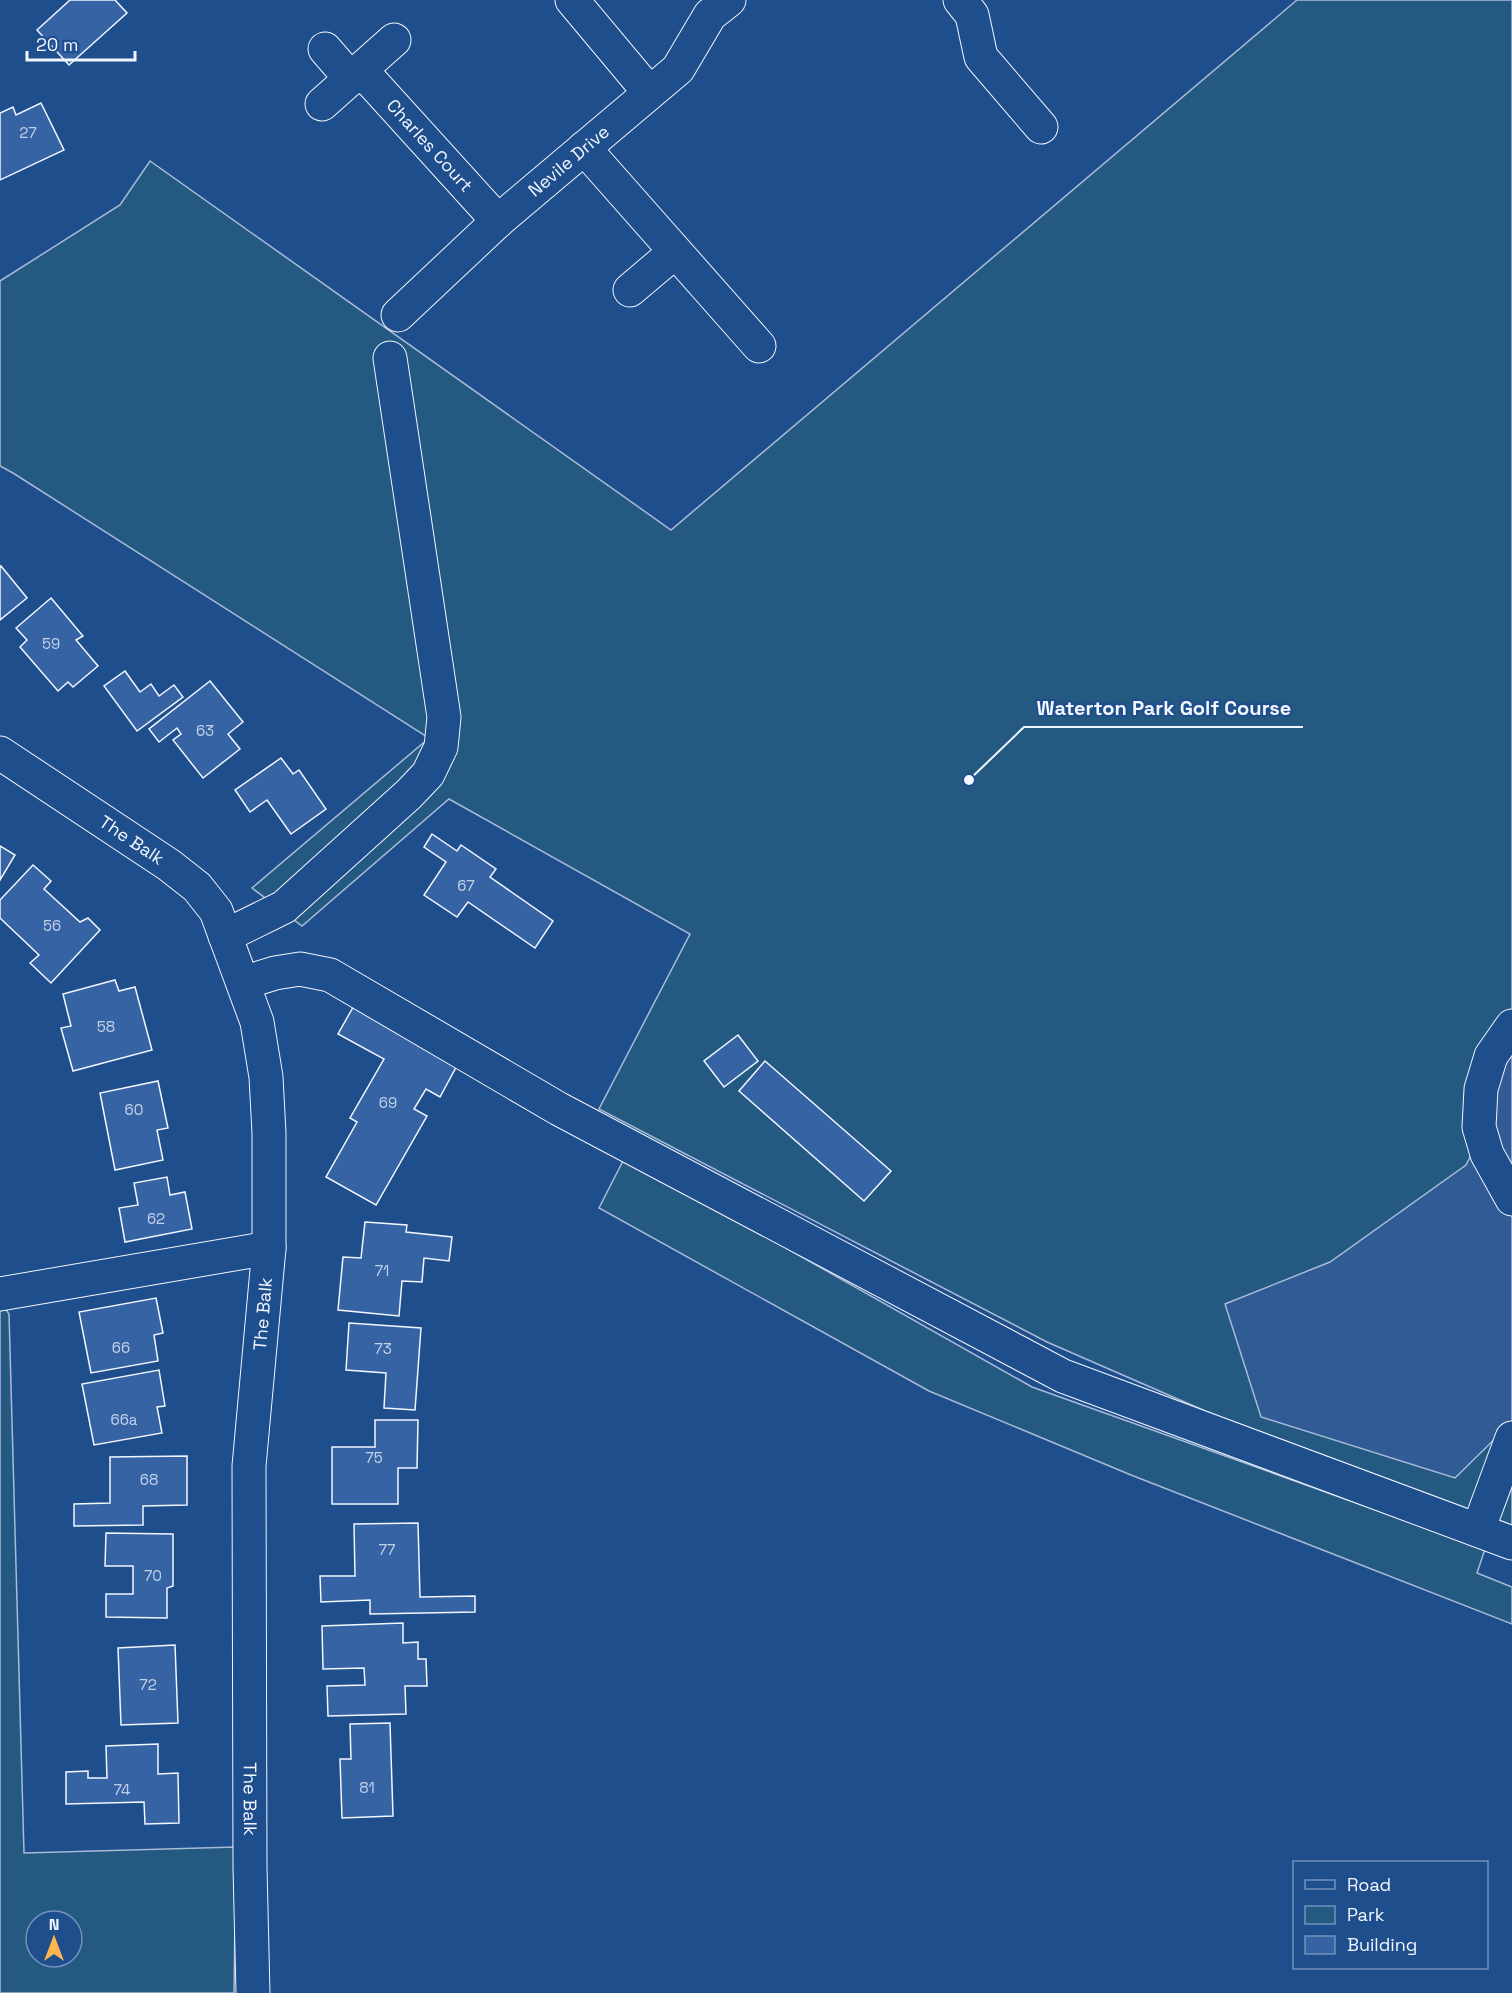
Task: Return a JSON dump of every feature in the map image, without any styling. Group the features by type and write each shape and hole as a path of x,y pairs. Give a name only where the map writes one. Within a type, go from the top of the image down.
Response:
{"street":[{"path":"572,0 649,92"},
{"name":"Nevile Drive","path":"398,315 498,221 678,69 710,15 729,0"},
{"path":"960,0 972,15 981,57 1041,127"},
{"path":"322,104 394,40"},
{"name":"Charles Court","path":"325,50 356,74 498,221"},
{"path":"584,148 759,346"},
{"path":"630,290 675,252"},
{"path":"225,936 284,907 409,794 428,774 441,747 444,717 390,358"},
{"name":"The Balk","path":"0,753 169,865 197,887 216,911 257,1022 266,1077 269,1133 269,1248 249,1466 250,1856 253,1993"},
{"path":"243,983 275,973 300,969 330,975 559,1109 1063,1376 1512,1543"},
{"path":"1512,1026 1491,1056 1481,1089 1479,1127 1487,1154 1512,1199"},
{"path":"0,1294 269,1248"},
{"path":"1478,1530 1512,1438"}],"green space":[{"path":"1297,0 1512,0 1512,1543 1047,1342 599,1109 690,934 449,799 302,926 252,888 429,738 0,466 0,281 120,205 150,161 671,530"},
{"path":"625,1157 1032,1387 1485,1549 1477,1573 1512,1587 1512,1624 1131,1475 929,1391 599,1208"},
{"path":"0,1300 9,1314 24,1853 236,1847 234,1993 0,1993"}],"shaded area":[{"path":"1512,1045 1512,1422 1455,1478 1261,1417 1225,1304 1330,1262 1466,1165 1493,1111 1499,1061"}],"building":[{"path":"70,0 115,0 127,13 69,65 37,30"},
{"path":"41,103 64,150 0,180 0,113 13,107 16,115"},
{"path":"1,566 27,598 0,620 0,568"},
{"path":"51,598 83,636 76,640 98,666 73,687 68,682 58,691 20,647 27,640 16,628"},
{"path":"125,671 140,692 151,684 159,696 174,685 183,697 137,731 104,686"},
{"path":"210,681 243,722 228,734 240,749 203,778 173,740 181,734 177,728 159,742 149,729"},
{"path":"281,758 293,774 299,770 326,809 291,834 267,800 250,812 235,790"},
{"path":"432,834 457,851 461,845 496,869 490,877 553,921 535,948 468,902 457,917 424,895 446,862 424,847"},
{"path":"0,846 15,855 0,880"},
{"path":"33,865 51,881 44,889 80,922 88,918 100,930 51,983 30,963 39,955 0,918 0,900"},
{"path":"115,980 119,991 135,987 152,1050 73,1071 61,1028 71,1026 63,994"},
{"path":"356,1002 460,1060 440,1097 426,1089 414,1109 427,1116 376,1205 326,1177 357,1122 350,1118 384,1059 338,1034"},
{"path":"738,1035 758,1061 724,1087 704,1061"},
{"path":"765,1061 891,1171 864,1201 739,1091"},
{"path":"158,1081 168,1128 157,1130 163,1160 115,1170 100,1093"},
{"path":"167,1177 170,1195 185,1192 192,1229 125,1242 119,1208 138,1205 134,1183"},
{"path":"365,1222 407,1225 406,1232 452,1237 449,1261 424,1258 422,1282 402,1281 399,1316 338,1310 343,1257 361,1258"},
{"path":"156,1298 163,1333 154,1335 158,1361 91,1373 79,1312"},
{"path":"349,1323 421,1328 415,1410 384,1408 386,1373 346,1370"},
{"path":"159,1370 165,1406 157,1407 162,1433 94,1445 82,1384"},
{"path":"375,1420 418,1420 417,1468 398,1468 398,1504 332,1504 332,1447 375,1447"},
{"path":"187,1456 187,1505 143,1506 143,1525 74,1526 74,1504 110,1503 110,1457"},
{"path":"418,1523 420,1597 475,1596 475,1612 370,1614 370,1600 321,1602 320,1576 355,1576 354,1524"},
{"path":"106,1533 173,1534 173,1586 167,1588 167,1618 106,1617 106,1594 133,1594 133,1566 105,1566"},
{"path":"403,1623 403,1643 418,1642 418,1659 426,1659 427,1686 405,1686 406,1714 328,1716 327,1686 365,1685 364,1668 323,1669 322,1626"},
{"path":"175,1645 178,1723 121,1725 118,1648"},
{"path":"390,1723 393,1816 342,1818 340,1759 351,1759 350,1724"},
{"path":"158,1744 158,1774 178,1773 179,1823 145,1824 144,1802 66,1804 66,1772 88,1771 88,1778 107,1778 106,1746"}],"place":[{"name":"Waterton Park Golf Course","path":"969,780"}]}
